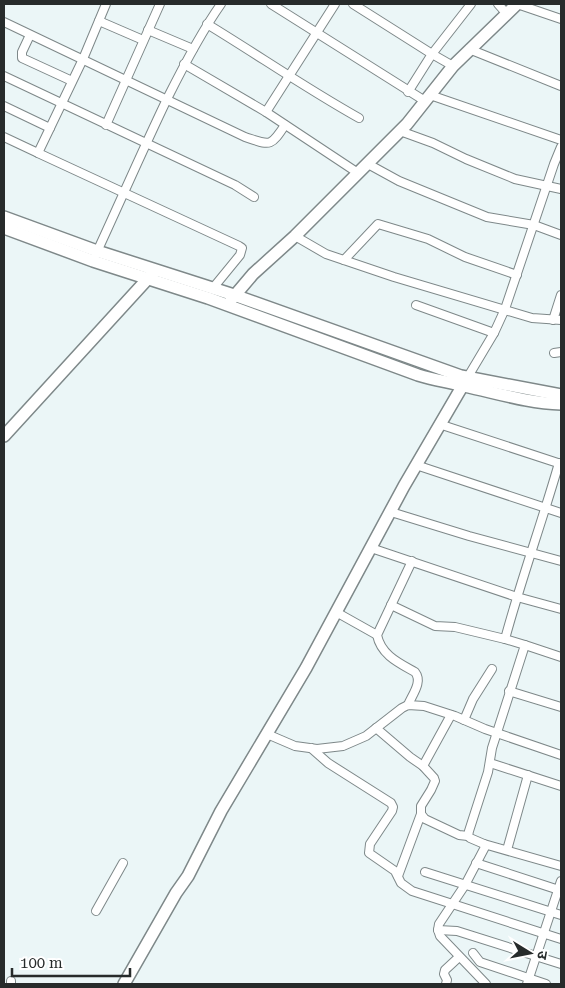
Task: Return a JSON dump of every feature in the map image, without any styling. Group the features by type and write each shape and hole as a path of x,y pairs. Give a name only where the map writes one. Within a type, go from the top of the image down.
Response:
{"main road":[{"path":"226,305 253,274 295,236 368,164 400,130 453,66 517,4"},
{"path":"4,217 95,256"},
{"path":"4,228 152,274 234,295 497,394 548,404 561,404"},
{"path":"152,274 226,305 438,382 465,382 561,396"},
{"path":"4,436 152,274"},
{"path":"124,984 176,893 188,876 221,811 267,734 439,424 465,382"}],"street":[{"path":"38,152 83,59 106,4"},
{"path":"106,125 160,4"},
{"path":"270,4 408,92 561,140"},
{"path":"266,112 335,4"},
{"path":"353,4 453,66"},
{"path":"408,92 432,54 470,4"},
{"path":"498,4 506,13"},
{"path":"517,4 561,19"},
{"path":"95,256 145,144 184,64 217,5"},
{"path":"99,21 143,40"},
{"path":"4,22 246,137 260,142 274,142 285,126"},
{"path":"207,24 289,74 330,102 359,118"},
{"path":"148,30 193,49"},
{"path":"30,35 22,52 22,58 72,81"},
{"path":"469,49 561,86"},
{"path":"184,64 266,112 358,173"},
{"path":"4,76 235,185 254,197"},
{"path":"4,106 50,128"},
{"path":"400,130 515,179 561,189"},
{"path":"4,137 124,191 242,248 240,255 212,288"},
{"path":"465,382 494,333 505,309 561,147"},
{"path":"368,164 399,181 487,217 534,225 561,235"},
{"path":"344,260 378,224 428,239 465,257 517,275"},
{"path":"295,236 326,254 394,278 532,318 557,320 561,295"},
{"path":"416,305 494,333"},
{"path":"439,424 560,463 530,553 505,639"},
{"path":"416,465 561,513"},
{"path":"391,512 561,561"},
{"path":"371,548 561,609"},
{"path":"267,734 293,745 311,748 343,746 366,736 408,705 418,682 418,676 415,672 388,655 379,645 377,635 412,561"},
{"path":"391,605 435,626 455,627 505,639 561,657"},
{"path":"336,612 377,635"},
{"path":"468,836 490,763 490,755 496,734 525,645"},
{"path":"464,720 473,698 492,669"},
{"path":"510,691 561,707"},
{"path":"408,705 424,706 452,715 496,734 561,755"},
{"path":"423,766 452,715"},
{"path":"376,728 432,774 435,781 421,806 421,814 398,876"},
{"path":"311,748 328,763 391,803 392,811 370,844 369,853 382,864 392,869 404,887 544,935 561,939"},
{"path":"490,763 561,786"},
{"path":"507,850 528,775"},
{"path":"421,814 425,819 459,835 468,836 484,844 561,866"},
{"path":"484,844 485,847 482,854 439,924 438,930 440,936 486,984"},
{"path":"96,911 123,863"},
{"path":"476,864 558,890"},
{"path":"425,872 561,915"},
{"path":"528,982 561,881"},
{"path":"438,930 456,931 561,964"},
{"path":"473,953 480,962 528,982 546,984"},
{"path":"446,984 445,970 459,957"}]}
